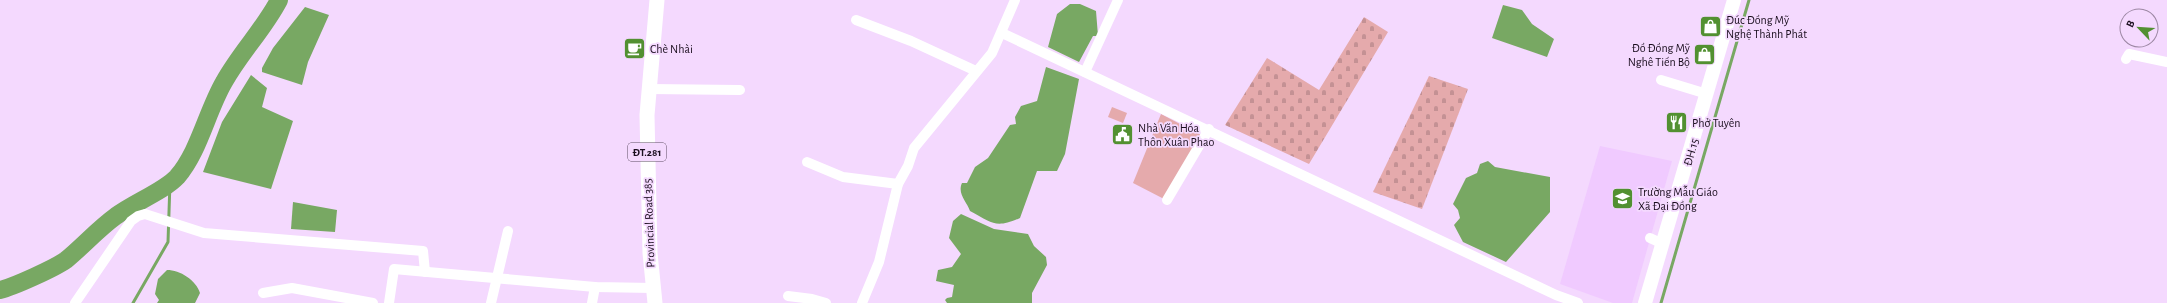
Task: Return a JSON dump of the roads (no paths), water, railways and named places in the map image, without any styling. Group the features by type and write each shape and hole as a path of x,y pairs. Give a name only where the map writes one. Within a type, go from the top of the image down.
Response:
{"main road":[{"name":"Provincial Road 385","path":"654,296 648,198 647,115 657,0"},
{"name":"ĐH.15","path":"1645,303 1734,0"}],"street":[{"path":"862,303 879,262 898,184 908,166 914,148 992,53 1002,33 1015,0"},
{"path":"1085,72 1118,0"},
{"path":"856,20 911,41 976,71"},
{"path":"1002,33 1209,129 1556,295 1578,303"},
{"path":"2126,59 2130,54 2167,62"},
{"path":"1661,80 1707,94"},
{"path":"650,89 740,90"},
{"path":"1167,200 1209,129"},
{"path":"807,162 843,177 898,184"},
{"path":"75,303 131,222 138,216 145,214 204,233 423,251 425,272"},
{"path":"491,303 508,231"},
{"path":"1650,238 1663,244"},
{"path":"389,303 394,268 595,287 654,296"},
{"path":"592,303 595,287"},
{"path":"263,293 292,288 373,303"},
{"path":"788,296 812,298 826,303"}],"waterway":[{"path":"0,290 34,277 66,260 116,216 164,187 177,177 191,156 218,93 230,71 273,11 279,0"},
{"path":"1661,303 1749,0"},
{"path":"133,303 168,242 170,182"}],"place":[{"name":"Đúc Đồng Mỹ Nghệ Thành Phát","path":"1711,27"},
{"name":"Chè Nhài","path":"635,49"},
{"name":"Đồ Đồng Mỹ Nghê Tiến Bộ","path":"1705,55"},
{"name":"Phở Tuyên","path":"1677,123"},
{"name":"Nhà Văn Hóa Thôn Xuân Phao","path":"1122,135"},
{"name":"Trường Mẫu Giáo Xã Đại Đồng","path":"1623,199"}]}
